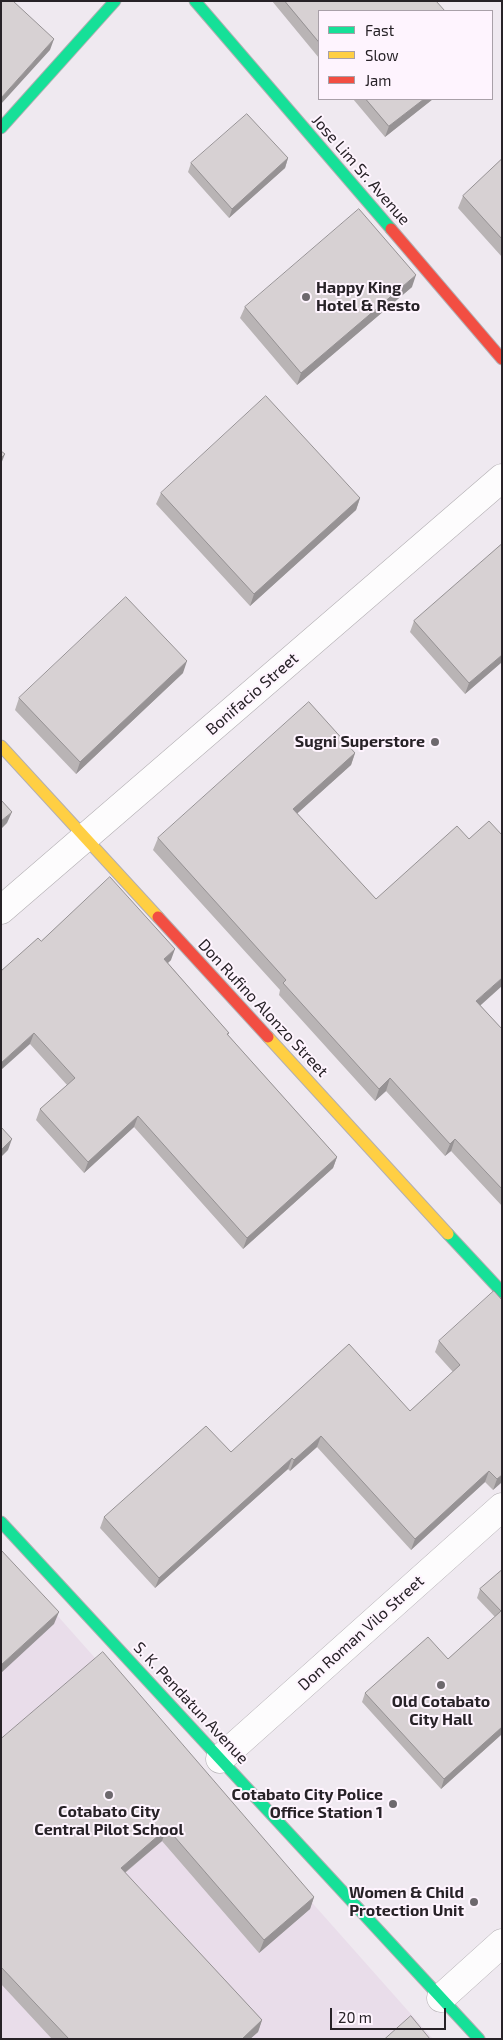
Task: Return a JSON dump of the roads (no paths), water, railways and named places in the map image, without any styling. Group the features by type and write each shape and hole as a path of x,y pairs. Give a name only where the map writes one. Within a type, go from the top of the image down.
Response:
{"street":[{"path":"1,128 115,1"},
{"name":"Jose Lim Sr. Avenue","path":"195,1 502,359"},
{"name":"Bonifacio Street","path":"1,910 502,478"},
{"name":"Don Rufino Alonzo Street","path":"1,746 84,839 502,1292"},
{"name":"Don Roman Vilo Street","path":"220,1759 502,1508"},
{"name":"S. K. Pendatun Avenue","path":"1,1522 479,2039"},
{"path":"441,1998 502,1943"}],"place":[{"name":"Happy King Hotel & Resto","path":"306,297"},
{"name":"Sugni Superstore","path":"435,742"},
{"name":"Old Cotabato City Hall","path":"441,1685"},
{"name":"Cotabato City Central Pilot School","path":"109,1795"},
{"name":"Cotabato City Police Office Station 1","path":"393,1804"},
{"name":"Women & Child Protection Unit","path":"474,1902"}]}
